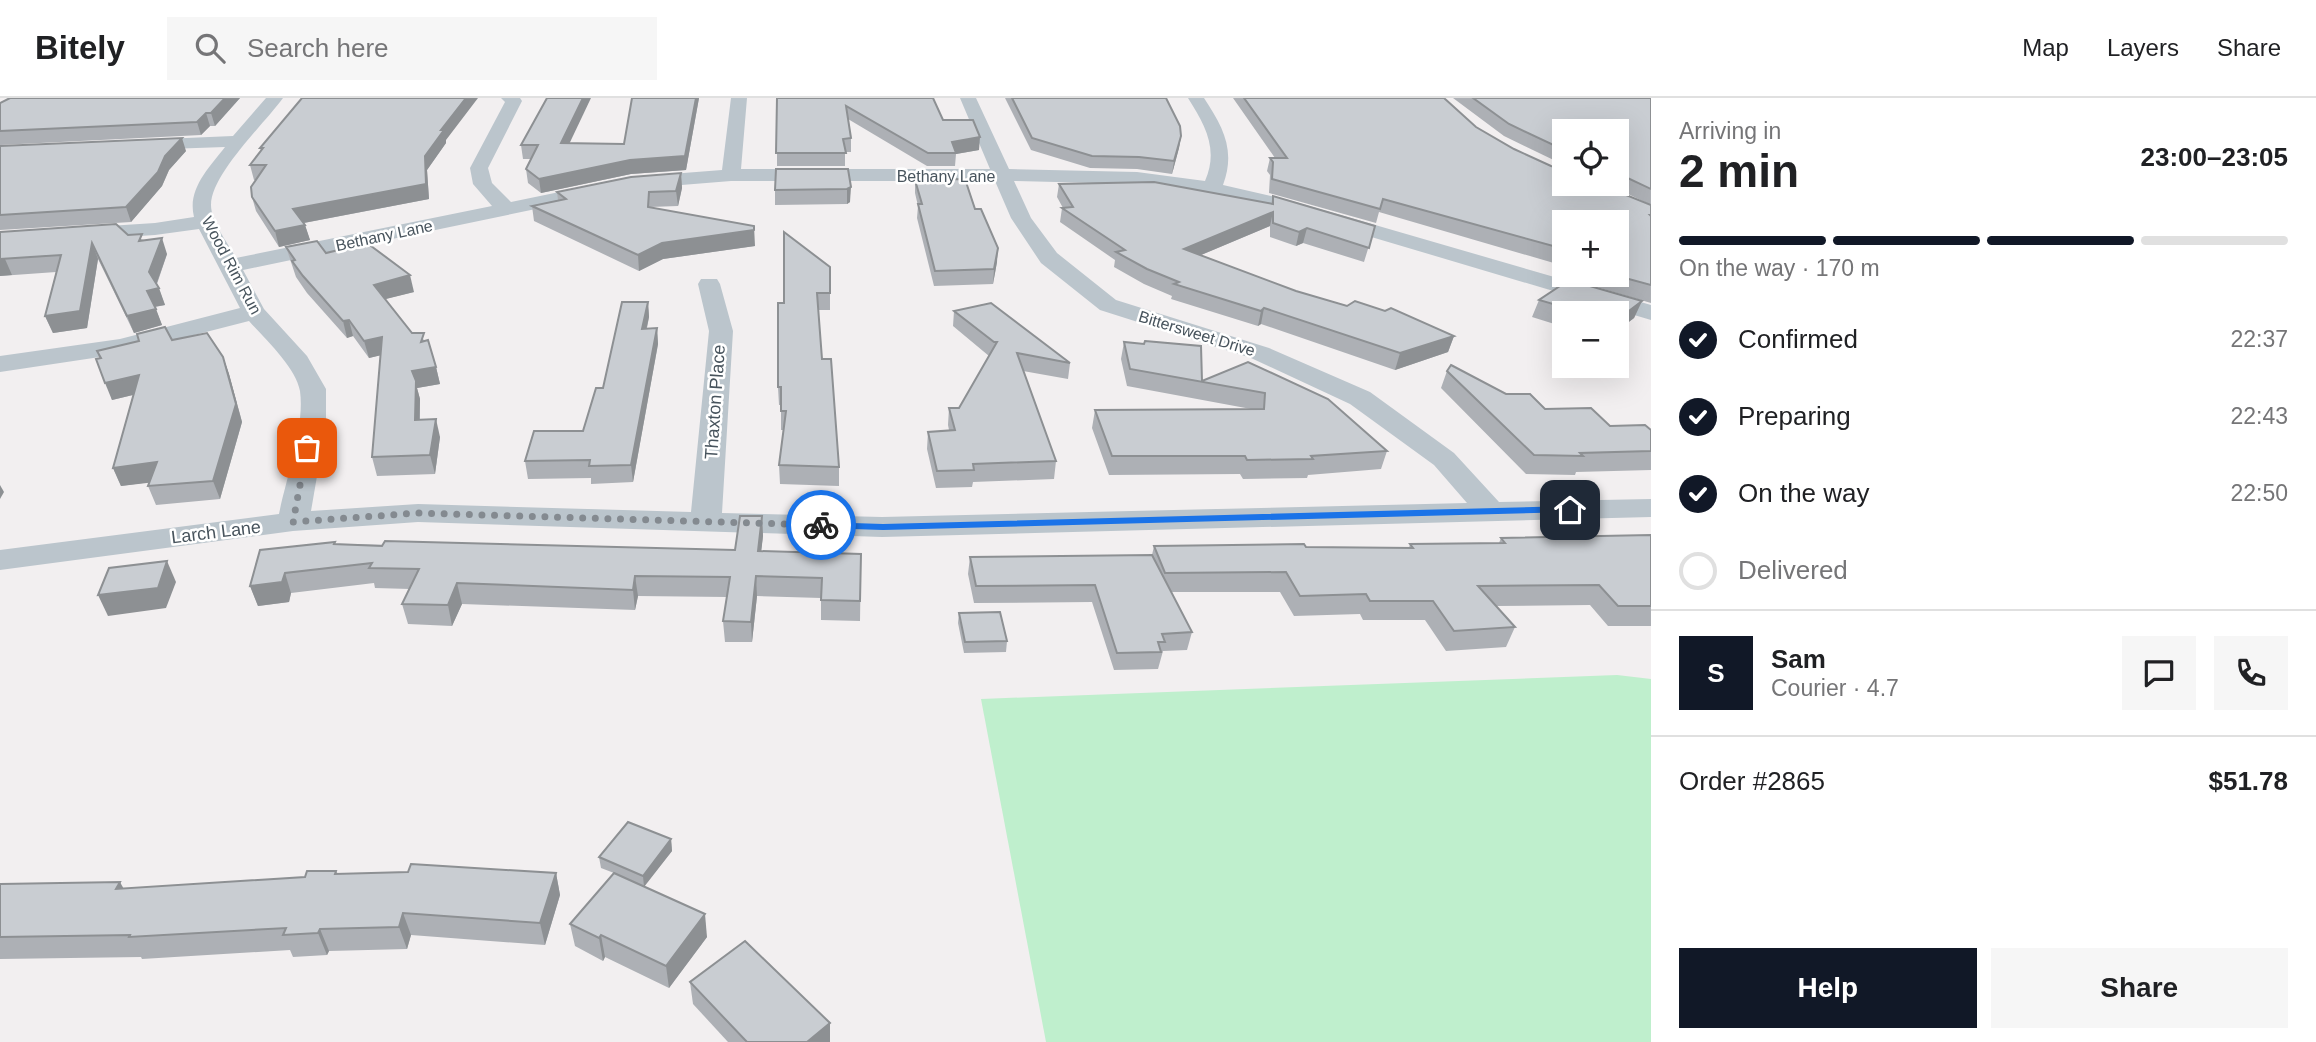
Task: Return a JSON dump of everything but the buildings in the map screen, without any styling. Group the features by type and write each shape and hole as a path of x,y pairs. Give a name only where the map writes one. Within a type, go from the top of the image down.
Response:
{"street":[{"name":"Wood Rim Run","path":"275,98 238,141 207,184 201,205 206,222 254,313 298,361 313,389 312,424 293,522"},
{"path":"505,208 483,184 479,168 514,102 509,98"},
{"path":"731,176 739,98"},
{"name":"Bittersweet Drive","path":"968,98 1021,218 1049,258 1108,305 1260,353 1360,398 1444,459 1490,511"},
{"path":"1196,98 1216,131 1222,150 1221,170 1212,188"},
{"path":"126,146 238,141"},
{"name":"Bethany Lane","path":"231,266 632,183 731,176 1003,175 1137,178 1212,188 1282,204 1651,313"},
{"path":"0,239 155,229 206,222"},
{"name":"Thaxton Place","path":"706,521 721,331 709,284"},
{"path":"0,364 120,346 254,313"},
{"name":"Larch Lane","path":"0,559 293,522 418,513 883,527 1651,508"}],"green space":[{"path":"1617,675 1651,679 1651,1042 1046,1042 981,699"}],"way so far":[{"path":"307,448 293,522 418,513 821,525"}],"route":[{"path":"821,525 883,527 1570,510"}]}
